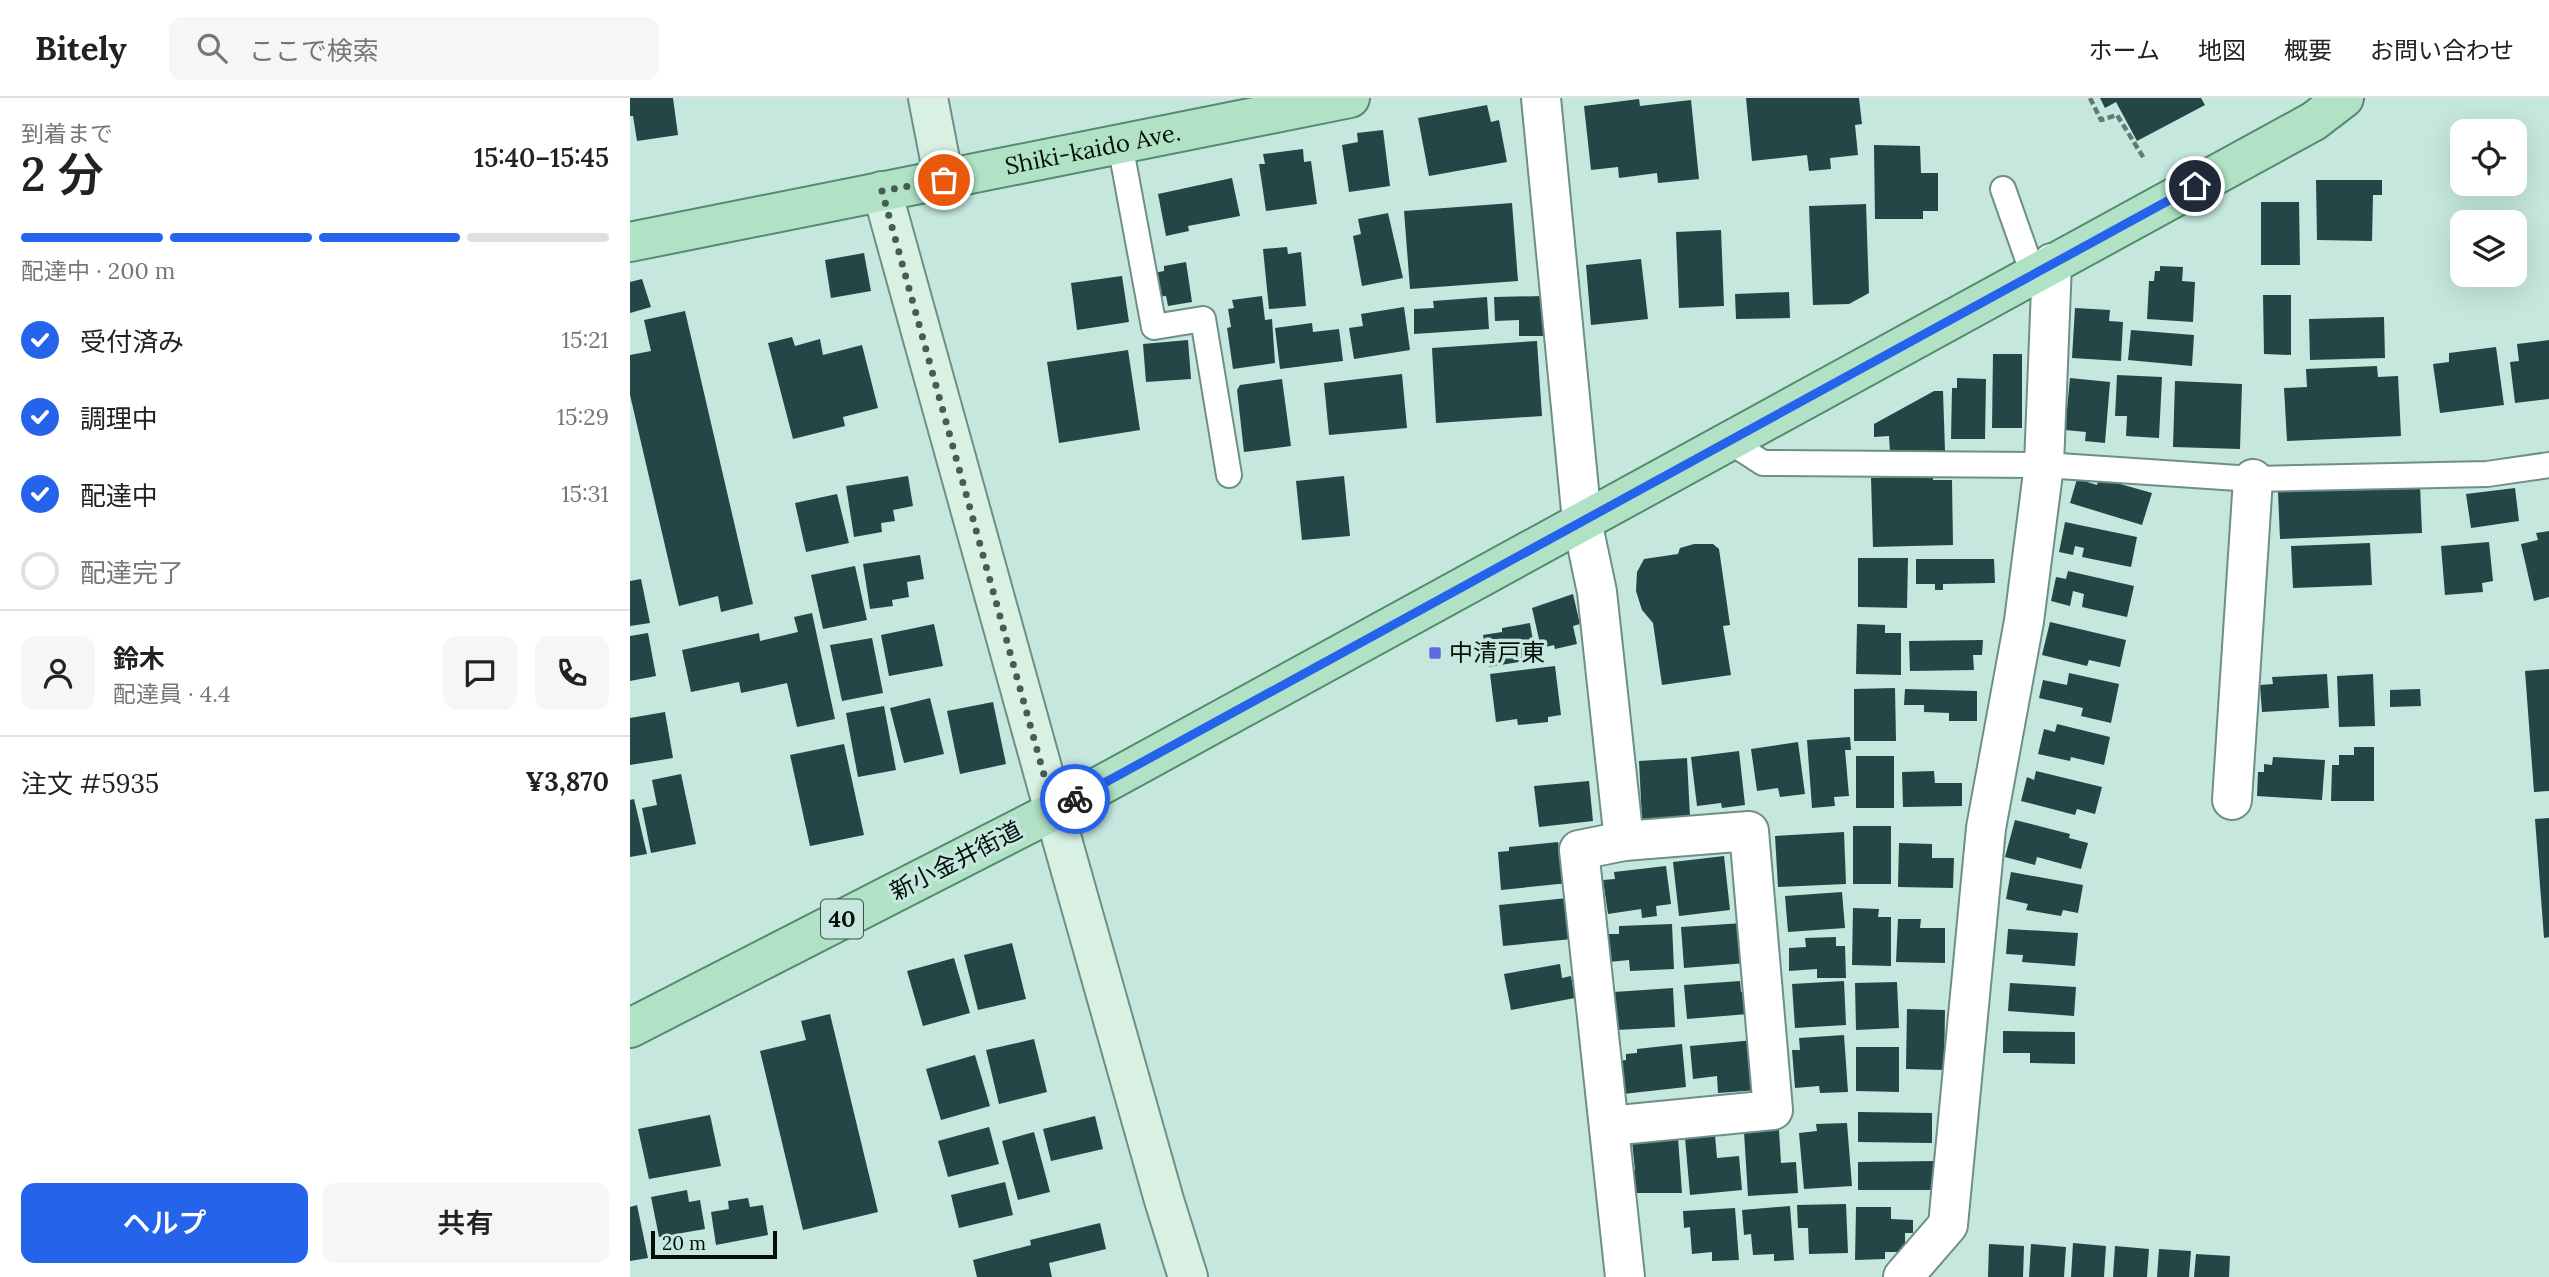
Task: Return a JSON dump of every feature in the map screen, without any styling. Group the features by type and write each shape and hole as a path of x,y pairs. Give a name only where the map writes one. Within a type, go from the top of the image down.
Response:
{"main road":[{"name":"Shiki-kaido Ave.","path":"630,242 1350,98"},
{"name":"新小金井街道","path":"630,1028 1054,811 2314,121 2344,98"}],"street":[{"path":"928,98 944,180"},
{"path":"1541,98 1582,521 1597,592 1624,841"},
{"path":"882,191 1054,811 1188,1277"},
{"path":"1903,1277 1948,1225 1986,828 2024,621 2044,465 2042,269"},
{"path":"2232,800 2253,479"},
{"path":"1609,1126 1773,1111 1749,831 1624,841 1579,850 1625,1277"}],"lane":[{"path":"1120,144 1154,327 1203,319 1229,475"},
{"path":"2003,189 2042,269"},
{"path":"1729,441 1763,463 2044,465 2253,479 2487,474 2549,465"}],"path":[{"path":"2090,98 2101,120 2117,115 2145,160"}],"building":[{"path":"630,98 673,98 678,135 637,141 633,116 630,116"},
{"path":"1746,98 1859,98 1862,124 1855,125 1858,155 1830,158 1831,169 1809,171 1807,155 1752,161"},
{"path":"2100,98 2201,98 2205,105 2137,141 2116,102 2105,108"},
{"path":"1639,99 1640,106 1691,100 1699,179 1658,183 1657,173 1619,178 1618,167 1591,170 1584,106"},
{"path":"1487,105 1491,122 1499,120 1507,162 1429,176 1418,118"},
{"path":"1383,130 1390,186 1349,192 1342,145 1358,142 1357,133"},
{"path":"1874,145 1920,146 1921,173 1938,173 1938,211 1923,211 1923,219 1875,219"},
{"path":"1303,149 1304,162 1311,161 1317,204 1266,211 1259,164 1265,164 1263,154"},
{"path":"1232,178 1240,216 1188,226 1189,231 1166,236 1158,194"},
{"path":"2316,180 2382,180 2382,195 2373,195 2372,241 2317,240"},
{"path":"2261,202 2299,202 2300,265 2261,265"},
{"path":"1512,203 1518,281 1410,289 1404,211"},
{"path":"1866,204 1869,293 1849,304 1813,305 1809,206"},
{"path":"1388,213 1403,278 1362,286 1353,236 1361,234 1358,219"},
{"path":"1721,230 1724,306 1679,308 1676,232"},
{"path":"1287,247 1288,254 1301,252 1306,306 1269,309 1263,249"},
{"path":"864,253 871,291 831,298 825,260"},
{"path":"1641,259 1648,319 1591,325 1586,265"},
{"path":"1186,262 1192,302 1168,306 1166,296 1156,297 1153,273 1164,271 1164,266"},
{"path":"2160,266 2183,267 2182,281 2195,282 2193,322 2147,319 2149,281 2154,281 2155,271 2160,271"},
{"path":"1122,276 1129,322 1077,330 1071,283"},
{"path":"642,279 651,307 630,313 630,282"},
{"path":"1789,292 1790,318 1736,319 1735,294"},
{"path":"2263,295 2291,295 2291,355 2264,354"},
{"path":"1262,296 1265,320 1272,319 1275,363 1233,369 1227,328 1231,327 1228,309 1234,308 1232,300"},
{"path":"1544,296 1545,336 1519,336 1519,320 1495,321 1494,297"},
{"path":"1487,297 1489,329 1414,334 1414,309 1434,308 1433,301"},
{"path":"1404,307 1410,350 1354,359 1349,328 1363,326 1361,314"},
{"path":"2075,308 2110,310 2109,321 2123,322 2121,361 2072,358"},
{"path":"685,311 753,604 721,612 718,596 679,606 630,395 630,355 651,351 644,320"},
{"path":"2384,317 2385,358 2310,360 2309,319"},
{"path":"1312,323 1313,332 1339,329 1343,361 1280,369 1275,328"},
{"path":"2131,330 2194,335 2192,366 2128,360"},
{"path":"792,337 795,346 820,339 823,355 862,345 878,408 843,417 845,426 793,439 768,343"},
{"path":"1188,340 1191,379 1146,382 1143,344"},
{"path":"2549,340 2549,399 2515,403 2510,362 2519,361 2517,344"},
{"path":"1537,341 1542,416 1436,423 1432,348"},
{"path":"2496,347 2504,405 2440,413 2433,364 2449,362 2449,353"},
{"path":"1128,350 1140,430 1059,443 1047,362"},
{"path":"1993,354 2022,354 2022,428 1992,428"},
{"path":"2377,366 2378,377 2398,376 2401,436 2287,441 2284,388 2307,387 2306,369"},
{"path":"1402,374 1407,428 1329,435 1324,383"},
{"path":"2117,375 2162,377 2159,438 2126,436 2127,416 2115,416"},
{"path":"1957,378 1986,379 1985,439 1951,439 1952,388 1957,388"},
{"path":"2070,378 2110,382 2105,443 2085,441 2086,432 2065,430"},
{"path":"1282,379 1291,446 1244,452 1237,390 1240,385"},
{"path":"2175,381 2242,384 2240,449 2173,447"},
{"path":"1934,391 1943,391 1945,451 1890,453 1889,436 1874,437 1874,424"},
{"path":"1933,471 1933,480 1952,480 1953,545 1873,547 1871,478 1893,477 1893,472"},
{"path":"908,476 913,506 893,510 895,521 881,523 882,532 854,537 846,486"},
{"path":"1344,476 1350,536 1302,540 1296,481"},
{"path":"2099,478 2152,493 2142,525 2070,503 2077,479 2097,485"},
{"path":"2420,485 2422,533 2280,539 2278,492"},
{"path":"2515,488 2519,521 2471,528 2466,494"},
{"path":"837,494 849,543 806,552 795,503"},
{"path":"2065,522 2137,537 2131,567 2082,557 2084,548 2075,546 2073,555 2059,552"},
{"path":"2549,531 2549,597 2534,601 2521,544 2538,540 2536,533"},
{"path":"2489,542 2493,581 2482,583 2483,592 2445,595 2441,546"},
{"path":"2370,543 2372,585 2293,588 2291,546"},
{"path":"1694,544 1713,544 1719,549 1730,625 1723,626 1731,675 1662,685 1653,623 1642,610 1636,591 1637,572 1644,559 1678,554 1680,548"},
{"path":"920,555 924,579 907,582 909,597 892,600 893,606 870,609 863,564"},
{"path":"1858,558 1908,558 1907,608 1858,607"},
{"path":"1916,559 1994,559 1995,583 1943,584 1943,590 1935,590 1935,584 1916,584"},
{"path":"855,566 867,620 823,629 811,575"},
{"path":"2068,571 2134,586 2127,617 2082,607 2084,594 2073,591 2070,606 2051,601 2056,577 2066,579"},
{"path":"641,579 650,623 630,626 630,581"},
{"path":"1573,594 1580,624 1573,626 1577,644 1555,649 1554,645 1541,648 1532,608"},
{"path":"812,613 835,719 797,727 787,683 741,693 739,682 691,692 682,650 759,633 760,641 798,632 794,617"},
{"path":"2050,622 2126,640 2120,667 2089,660 2087,666 2042,655"},
{"path":"1530,623 1536,659 1489,667 1483,635"},
{"path":"934,624 943,666 889,676 881,635"},
{"path":"1857,624 1885,625 1885,633 1901,633 1901,675 1856,674"},
{"path":"648,633 656,676 630,681 630,636"},
{"path":"872,638 883,693 842,701 830,645"},
{"path":"1983,640 1982,655 1973,655 1974,670 1910,671 1909,641"},
{"path":"1555,666 1561,715 1548,717 1548,722 1518,725 1517,719 1496,722 1490,674"},
{"path":"2549,669 2549,791 2534,792 2525,671"},
{"path":"2069,673 2119,684 2111,723 2081,716 2083,708 2039,698 2043,680 2067,685"},
{"path":"2327,674 2329,708 2262,712 2260,685 2273,684 2272,677"},
{"path":"2373,674 2375,726 2339,727 2337,676"},
{"path":"1895,688 1896,741 1854,741 1854,689"},
{"path":"1905,689 1977,691 1977,721 1949,721 1949,713 1924,712 1924,705 1904,705"},
{"path":"2420,689 2421,706 2390,707 2390,690"},
{"path":"930,698 944,754 904,763 890,708"},
{"path":"993,702 1006,764 960,774 947,711"},
{"path":"884,706 896,770 858,777 846,713"},
{"path":"665,712 673,758 630,765 630,718"},
{"path":"2057,724 2110,737 2104,765 2071,757 2070,761 2038,754 2044,729 2055,732"},
{"path":"1850,737 1851,750 1845,750 1849,796 1834,797 1835,806 1812,808 1807,740"},
{"path":"1798,742 1805,794 1780,797 1778,788 1757,791 1751,749"},
{"path":"844,744 864,835 810,846 790,755"},
{"path":"2354,747 2374,747 2374,801 2331,801 2332,765 2339,765 2339,755 2354,755"},
{"path":"1739,751 1745,805 1722,808 1721,803 1697,806 1691,757"},
{"path":"1856,756 1894,756 1894,808 1856,808"},
{"path":"2273,757 2325,760 2322,800 2257,796 2258,772 2264,772 2264,764 2272,765"},
{"path":"1687,758 1690,817 1642,820 1639,761"},
{"path":"1934,771 1935,783 1962,783 1962,806 1903,807 1902,772"},
{"path":"2036,771 2102,787 2095,814 2077,809 2075,815 2021,801 2027,777 2034,780"},
{"path":"681,774 696,844 651,853 642,808 657,805 652,780"},
{"path":"1589,781 1593,821 1539,827 1534,786"},
{"path":"634,799 647,854 630,857 630,800"},
{"path":"2549,818 2549,937 2544,938 2535,819"},
{"path":"2015,820 2070,834 2069,838 2088,843 2081,869 2037,857 2035,865 2005,857"},
{"path":"1853,826 1891,826 1891,884 1853,884"},
{"path":"1844,832 1846,884 1778,887 1775,836"},
{"path":"1558,842 1560,855 1565,855 1568,883 1501,890 1498,852 1509,851 1509,847"},
{"path":"1899,843 1932,844 1932,858 1954,858 1953,888 1898,887"},
{"path":"1724,856 1730,910 1679,916 1673,862"},
{"path":"1666,866 1671,904 1656,906 1657,916 1642,918 1641,909 1608,914 1603,880 1615,879 1614,872"},
{"path":"2011,872 2083,885 2078,913 2063,910 2061,916 2026,910 2028,904 2006,899"},
{"path":"1842,892 1845,928 1788,932 1785,896"},
{"path":"1567,898 1572,939 1503,946 1499,905"},
{"path":"1853,908 1879,909 1878,917 1891,917 1891,966 1852,965"},
{"path":"1898,919 1921,919 1920,928 1945,928 1945,963 1896,962"},
{"path":"1744,923 1747,963 1684,968 1681,927"},
{"path":"1672,924 1674,969 1630,971 1629,960 1609,962 1608,934 1619,934 1619,926"},
{"path":"2008,929 2078,933 2075,966 2022,962 2023,955 2006,954"},
{"path":"1836,937 1836,946 1845,946 1846,978 1817,978 1817,969 1789,971 1789,948 1806,947 1805,938"},
{"path":"1012,943 1026,999 978,1010 964,955"},
{"path":"954,958 970,1013 923,1026 907,971"},
{"path":"1560,964 1562,978 1571,976 1575,998 1511,1010 1504,974"},
{"path":"1740,981 1741,992 1747,992 1748,1014 1687,1019 1684,985"},
{"path":"1844,981 1846,1025 1795,1028 1792,984"},
{"path":"1897,982 1899,1028 1856,1030 1855,983"},
{"path":"2010,983 2076,987 2074,1016 2008,1011"},
{"path":"1673,988 1675,1027 1616,1030 1614,992"},
{"path":"1907,1009 1945,1010 1944,1070 1906,1069"},
{"path":"830,1014 878,1212 803,1230 760,1051 806,1040 801,1021"},
{"path":"2003,1031 2075,1032 2075,1064 2030,1063 2030,1053 2003,1053"},
{"path":"1844,1035 1848,1092 1820,1093 1819,1086 1795,1088 1792,1050 1800,1050 1799,1038"},
{"path":"1034,1039 1047,1092 999,1104 986,1050"},
{"path":"1754,1040 1758,1090 1718,1093 1717,1076 1693,1079 1690,1046"},
{"path":"1682,1044 1686,1087 1623,1094 1620,1061 1626,1060 1626,1054 1637,1053 1637,1049"},
{"path":"1856,1047 1899,1047 1899,1092 1856,1091"},
{"path":"975,1055 990,1106 941,1120 926,1069"},
{"path":"1858,1112 1932,1113 1932,1143 1858,1142"},
{"path":"710,1115 721,1166 649,1179 638,1129"},
{"path":"1095,1116 1103,1149 1051,1161 1043,1129"},
{"path":"1847,1123 1852,1186 1804,1189 1799,1133 1817,1131 1816,1124"},
{"path":"989,1127 999,1164 948,1177 938,1141"},
{"path":"1779,1130 1781,1163 1796,1162 1798,1193 1748,1196 1744,1132"},
{"path":"1034,1132 1050,1192 1018,1200 1002,1141"},
{"path":"1715,1135 1717,1158 1739,1156 1742,1190 1690,1195 1685,1138"},
{"path":"1678,1138 1682,1193 1631,1193 1630,1170 1635,1170 1632,1141"},
{"path":"1935,1161 1935,1190 1858,1190 1858,1162"},
{"path":"1005,1182 1013,1215 959,1228 951,1195"},
{"path":"687,1190 689,1202 700,1200 705,1229 659,1237 651,1197"},
{"path":"748,1198 750,1207 763,1205 768,1235 716,1245 711,1212 729,1209 728,1201"},
{"path":"1846,1204 1848,1253 1809,1254 1808,1228 1798,1228 1797,1205"},
{"path":"637,1205 648,1258 630,1261 630,1207"},
{"path":"1790,1206 1794,1260 1774,1261 1774,1254 1753,1255 1751,1234 1744,1235 1742,1210"},
{"path":"1856,1207 1891,1207 1891,1219 1913,1220 1913,1233 1905,1233 1905,1252 1885,1252 1885,1259 1855,1260"},
{"path":"1735,1208 1739,1260 1712,1261 1712,1252 1692,1254 1690,1227 1684,1228 1683,1211"},
{"path":"1100,1223 1106,1249 1049,1263 1052,1277 977,1277 973,1260 1031,1245 1030,1240"},
{"path":"2073,1243 2106,1246 2104,1277 2071,1277"},
{"path":"1989,1244 2024,1246 2023,1277 1988,1277"},
{"path":"2031,1244 2066,1247 2064,1277 2029,1277"},
{"path":"2115,1246 2149,1249 2147,1277 2113,1277"},
{"path":"2159,1249 2191,1251 2189,1277 2157,1277"},
{"path":"2196,1254 2230,1256 2229,1277 2194,1277"}],"way so far":[{"path":"944,180 882,191 1054,811 1075,799"}],"place":[{"name":"中清戸東","path":"1435,653"}],"route":[{"path":"1075,799 2195,186"}]}
